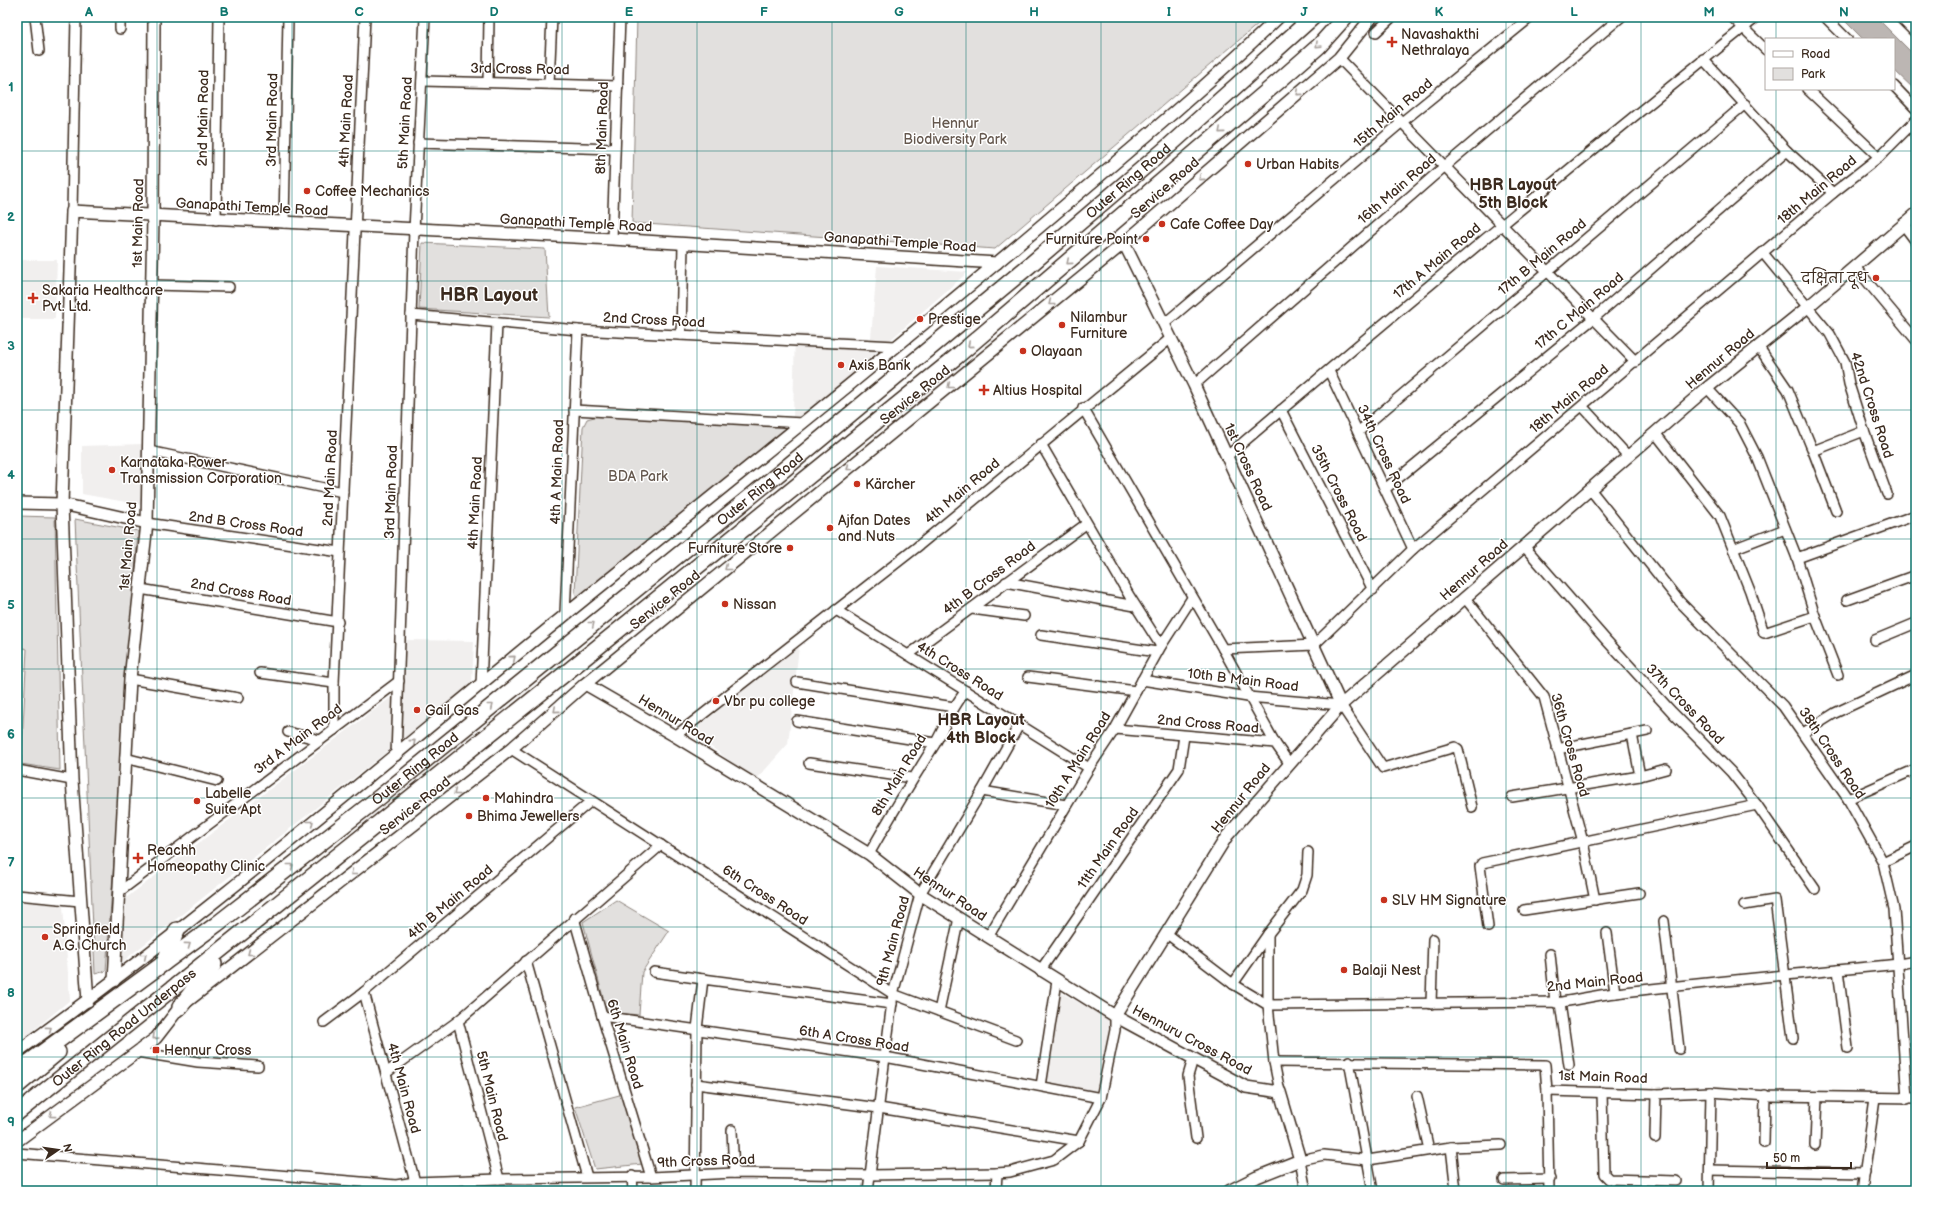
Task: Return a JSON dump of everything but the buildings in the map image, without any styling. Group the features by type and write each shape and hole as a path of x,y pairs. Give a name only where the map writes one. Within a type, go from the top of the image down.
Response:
{"highway":[{"name":"Outer Ring Road","path":"134,985 217,924 387,791 788,466 1030,265 1158,156 1312,17"},
{"name":"Outer Ring Road","path":"231,942 956,357 1319,46 1345,17"},
{"path":"164,963 177,930"},
{"path":"180,1007 231,942"},
{"name":"Outer Ring Road Underpass","path":"17,1113 231,942"},
{"path":"17,1086 132,993 134,985"},
{"name":"Outer Ring Road Underpass","path":"17,1071 134,985"}],"street":[{"path":"36,17 39,51"},
{"path":"76,17 72,211 62,504 72,780 88,1001"},
{"path":"120,17 120,29"},
{"name":"1st Main Road","path":"114,981 130,679 147,523 153,217 154,17"},
{"name":"2nd Main Road","path":"216,220 219,17"},
{"name":"3rd Main Road","path":"284,223 288,17"},
{"name":"4th Main Road","path":"355,227 365,17"},
{"name":"5th Main Road","path":"414,230 425,17"},
{"path":"488,82 489,17"},
{"path":"549,84 552,17"},
{"name":"8th Main Road","path":"612,239 620,17"},
{"path":"17,1052 114,981 396,756 565,614 803,423 997,263 1221,72 1279,17"},
{"name":"Service Road","path":"17,1142 156,1038 180,1007 511,749 585,684 1124,243 1339,58 1372,17"},
{"path":"1376,32 1392,17"},
{"name":"15th Main Road","path":"1164,324 1402,122 1531,17"},
{"name":"16th Main Road","path":"1194,385 1445,166 1621,17"},
{"path":"1732,17 1765,49"},
{"name":"17th A Main Road","path":"1226,457 1502,224 1703,59 1757,17"},
{"path":"1825,17 1846,38"},
{"path":"1901,17 1916,32"},
{"path":"1339,58 1636,362"},
{"path":"1703,59 1787,151 1833,193"},
{"name":"3rd Cross Road","path":"422,81 618,86"},
{"path":"1895,87 1916,109"},
{"path":"1808,90 1879,157"},
{"name":"17th B Main Road","path":"1358,432 1745,104"},
{"name":"18th Main Road","path":"1314,645 1373,590 1413,549 1583,407 1833,193 1879,157 1916,120"},
{"path":"418,143 615,149"},
{"name":"17th C Main Road","path":"1385,489 1594,318 1787,151"},
{"name":"Ganapathi Temple Road","path":"72,211 153,217 612,239 997,263"},
{"name":"Hennur Road","path":"585,684 675,736 869,854 920,894 1040,971 1115,1016 1227,836 1341,705 1628,456 1656,434 1707,388 1809,306 1916,214"},
{"path":"1904,224 1916,240"},
{"name":"2nd Main Road","path":"334,730 334,683 355,227"},
{"name":"3rd Main Road","path":"396,756 414,230"},
{"name":"1st Cross Road","path":"1124,243 1194,385 1341,705"},
{"path":"681,335 683,244"},
{"name":"42nd Cross Road","path":"1763,253 1809,306 1830,334 1845,362 1864,431 1887,494"},
{"path":"1855,267 1916,340"},
{"path":"152,285 228,287"},
{"name":"2nd Cross Road","path":"411,315 578,330 896,346"},
{"name":"4th Main Road","path":"481,685 497,323"},
{"name":"4th A Main Road","path":"565,614 578,330"},
{"name":"4th Main Road","path":"675,736 917,547 1083,408 1171,338"},
{"path":"1758,346 1788,390 1836,511"},
{"name":"34th Cross Road","path":"1329,371 1413,549"},
{"path":"1707,388 1740,424 1758,457 1797,558 1815,616 1838,675"},
{"path":"1583,407 1628,456"},
{"path":"1083,408 1275,743"},
{"path":"574,410 803,423"},
{"name":"35th Cross Road","path":"1281,410 1373,590"},
{"path":"1813,451 1864,431"},
{"path":"1656,434 1720,516 1764,633 1815,616"},
{"path":"1041,444 1159,649"},
{"path":"148,451 343,492"},
{"name":"38th Cross Road","path":"1590,489 1680,602 1784,706 1848,799 1883,862 1894,909 1912,1099"},
{"path":"17,503 62,504 147,523"},
{"path":"1797,558 1916,515"},
{"name":"2nd B Cross Road","path":"147,523 340,552"},
{"name":"4th B Cross Road","path":"908,655 1086,524"},
{"path":"1733,548 1785,529"},
{"name":"37th Cross Road","path":"1524,546 1606,640 1672,712 1731,772 1757,805 1814,889"},
{"path":"1847,600 1916,575"},
{"path":"1006,582 1135,606"},
{"name":"2nd Cross Road","path":"140,589 338,622"},
{"name":"10th A Main Road","path":"988,937 1066,805 1115,729 1159,649 1192,598"},
{"name":"36th Cross Road","path":"1465,598 1544,697 1583,842 1595,900"},
{"path":"972,609 1024,616"},
{"name":"4th Cross Road","path":"836,610 1089,768"},
{"path":"1875,640 1916,623"},
{"path":"1041,635 1159,649"},
{"path":"1223,650 1314,645"},
{"path":"260,673 334,683"},
{"path":"1803,733 1835,713 1916,675"},
{"path":"1028,677 1136,691"},
{"path":"130,679 238,698"},
{"name":"10th B Main Road","path":"1142,680 1248,696 1341,705"},
{"name":"3rd A Main Road","path":"119,892 399,681"},
{"path":"797,682 954,707"},
{"name":"8th Main Road","path":"869,854 912,778 935,743 954,707 966,691"},
{"path":"1341,705 1383,768 1455,747 1458,749 1472,807"},
{"path":"797,721 935,743"},
{"name":"9th Main Road","path":"868,1191 893,994 920,894 982,791 1019,724"},
{"name":"2nd Cross Road","path":"1115,729 1275,743 1289,763"},
{"path":"1557,749 1646,731"},
{"path":"288,732 320,740"},
{"path":"1632,734 1640,776"},
{"name":"11th Main Road","path":"1040,971 1180,769 1184,736"},
{"name":"6th Cross Road","path":"511,749 893,994 1016,1040"},
{"path":"126,758 217,781"},
{"path":"809,763 912,778"},
{"path":"1512,797 1640,776 1666,769"},
{"path":"1848,799 1916,769"},
{"path":"17,770 72,780"},
{"path":"982,791 1066,805"},
{"name":"4th B Main Road","path":"324,1022 364,992 591,801"},
{"path":"1488,927 1480,864 1757,805"},
{"path":"386,1072 458,1021 574,918 661,844"},
{"path":"1883,862 1916,847"},
{"path":"1233,984 1268,934 1302,890 1307,875 1308,852"},
{"path":"1524,910 1639,893"},
{"path":"17,895 80,901"},
{"path":"1744,905 1775,900 1793,1038"},
{"name":"6th Main Road","path":"574,918 651,1177"},
{"path":"939,1011 959,918"},
{"path":"1664,921 1679,1049"},
{"path":"1166,933 1233,984 1268,1005"},
{"path":"1607,933 1615,993"},
{"path":"1268,934 1268,1005 1274,1062 1280,1092 1300,1160 1306,1191"},
{"path":"1431,1004 1432,939"},
{"path":"1550,954 1568,1065"},
{"name":"2nd Main Road","path":"1268,1005 1557,1002 1615,993 1916,961"},
{"path":"526,962 587,1177"},
{"path":"1838,970 1848,1048"},
{"path":"654,972 892,1004"},
{"path":"695,1191 697,1029 703,979"},
{"path":"1041,1086 1058,981"},
{"name":"4th Main Road","path":"364,992 416,1186"},
{"name":"6th A Cross Road","path":"602,1016 885,1057 1101,1098"},
{"path":"996,1191 997,1173 1010,1172 1054,1160 1079,1141 1101,1098 1115,1030 1115,1016"},
{"name":"Hennuru Cross Road","path":"1115,1016 1246,1088 1280,1092"},
{"name":"5th Main Road","path":"458,1021 499,1179"},
{"path":"137,1052 198,1062 258,1066"},
{"path":"1192,1059 1188,1076 1196,1138"},
{"name":"1st Main Road","path":"1274,1062 1545,1065 1547,1091 1656,1094 1711,1092 1816,1097 1912,1099"},
{"path":"1349,1062 1373,1191"},
{"path":"696,1084 879,1108 1079,1141"},
{"path":"1547,1091 1550,1179 1549,1191"},
{"path":"1602,1092 1604,1174 1609,1179 1676,1181"},
{"path":"1709,1191 1711,1092"},
{"path":"1655,1138 1656,1094"},
{"path":"1764,1095 1764,1142"},
{"path":"1417,1096 1430,1150"},
{"path":"1815,1145 1816,1097"},
{"path":"1862,1191 1875,1098"},
{"path":"732,1130 734,1173"},
{"path":"1229,1191 1257,1177 1300,1160 1324,1155 1368,1160 1451,1146 1501,1145"},
{"path":"1451,1146 1456,1191"},
{"name":"9th Cross Road","path":"17,1153 416,1186 499,1179 632,1176 651,1177 734,1173 870,1175 997,1173"},
{"path":"1710,1170 1865,1173"},
{"path":"632,1176 633,1191"},
{"path":"1504,1180 1550,1179"}],"shaded area":[{"path":"1841,17 1876,17 1916,57 1916,91 1895,71 1895,38 1862,38"},
{"path":"17,260 57,260 55,319 17,319"},
{"path":"877,266 968,272 802,417 793,417 795,333 871,338"},
{"name":"Karnataka Power Transmission Corporation","path":"143,444 142,505 82,494 82,446"},
{"path":"405,640 474,641 472,684 122,962 126,898 402,689"},
{"path":"799,647 788,744 756,780 691,732"},
{"path":"17,900 63,906 70,1000 17,1044"},
{"path":"1058,991 1110,1020 1100,1091 1045,1083"}],"green space":[{"name":"Hennur Biodiversity Park","path":"637,17 1266,17 995,249 632,223"},
{"path":"422,243 545,249 549,317 419,309"},
{"name":"BDA Park","path":"598,416 790,426 583,595 577,597 575,593 583,427 587,419"},
{"path":"17,516 55,517 60,770 21,764 27,649 17,646"},
{"path":"75,519 138,531 106,971 95,974"},
{"path":"616,900 669,931 642,972 639,1015 607,1012 583,922"},
{"path":"623,1094 643,1164 595,1169 575,1107"}],"place":[{"name":"Navashakthi Nethralaya","path":"1392,42"},
{"name":"Urban Habits","path":"1248,164"},
{"name":"Coffee Mechanics","path":"307,191"},
{"name":"Cafe Coffee Day","path":"1162,224"},
{"name":"Furniture Point","path":"1146,239"},
{"name":"दक्षिता दूध","path":"1876,278"},
{"name":"Sakaria Healthcare Pvt. Ltd.","path":"33,298"},
{"name":"Prestige","path":"920,319"},
{"name":"Nilambur Furniture","path":"1062,325"},
{"name":"Olayaan","path":"1023,351"},
{"name":"Axis Bank","path":"841,365"},
{"name":"Altius Hospital","path":"984,390"},
{"name":"Karnataka Power Transmission Corporation","path":"112,470"},
{"name":"Kärcher","path":"857,484"},
{"name":"Ajfan Dates and Nuts","path":"830,528"},
{"name":"Furniture Store","path":"790,548"},
{"name":"Nissan","path":"725,604"},
{"name":"Vbr pu college","path":"716,701"},
{"name":"Gail Gas","path":"417,710"},
{"name":"Mahindra","path":"486,798"},
{"name":"Labelle Suite Apt","path":"197,801"},
{"name":"Bhima Jewellers","path":"469,816"},
{"name":"Reachh Homeopathy Clinic","path":"138,858"},
{"name":"SLV HM Signature","path":"1384,900"},
{"name":"Springfield A.G. Church","path":"45,937"},
{"name":"Balaji Nest","path":"1344,970"},
{"name":"Hennur Cross","path":"156,1050"}],"district":[{"name":"HBR Layout 5th Block","path":"1513,194"},
{"name":"HBR Layout","path":"489,295"},
{"name":"HBR Layout 4th Block","path":"981,729"}]}
